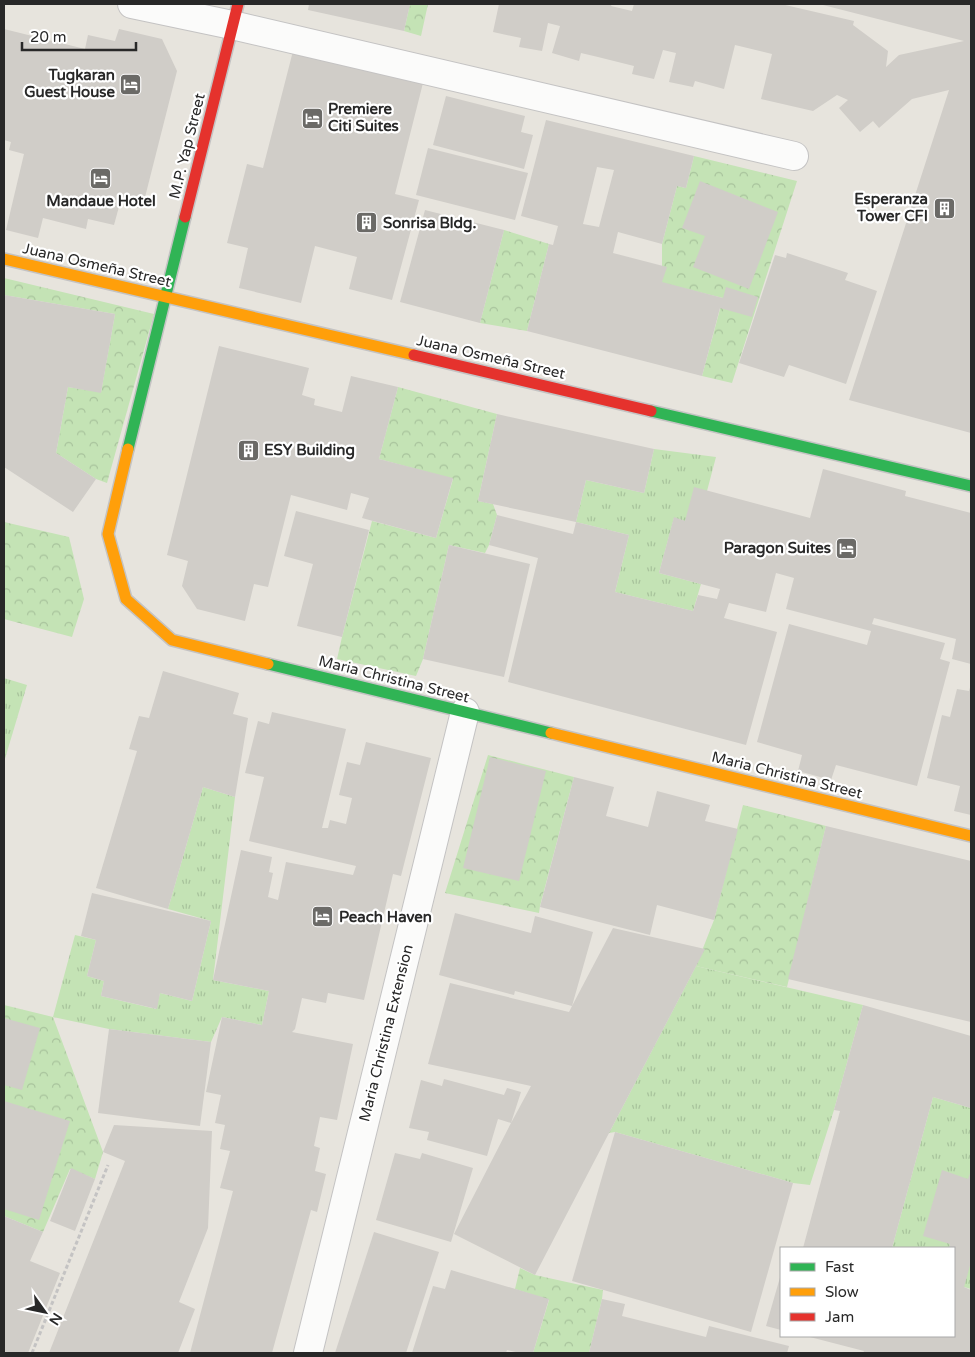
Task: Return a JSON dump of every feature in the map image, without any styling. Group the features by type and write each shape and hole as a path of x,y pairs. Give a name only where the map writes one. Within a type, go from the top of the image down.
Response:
{"street":[{"path":"132,4 235,14 794,156"},
{"name":"M.P. Yap Street","path":"165,296 235,14"},
{"name":"Juana Osmeña Street","path":"4,259 971,486"},
{"name":"Maria Christina Street","path":"165,296 108,534 126,599 172,640 971,836"},
{"name":"Maria Christina Extension","path":"308,1353 465,712"}],"path":[{"path":"32,1353 108,1165"}],"green space":[{"path":"410,4 428,4 421,36 404,31"},
{"path":"694,156 797,181 732,383 702,376 723,298 662,283 662,244 677,186 686,188"},
{"path":"504,230 549,244 527,331 480,323"},
{"path":"4,278 154,314 107,483 96,479 56,453 68,387 101,392 115,314 4,295"},
{"path":"398,387 497,414 478,501 493,504 497,515 489,545 485,553 449,545 423,659 416,676 337,659 372,521 436,538 453,479 379,459"},
{"path":"654,449 716,457 707,491 685,521 674,518 659,573 701,584 693,611 615,592 629,535 576,522 586,480 644,493"},
{"path":"4,522 69,537 84,599 72,637 4,619"},
{"path":"4,678 27,685 4,762"},
{"path":"488,755 574,777 539,913 445,893"},
{"path":"203,787 235,797 213,980 269,991 262,1025 222,1017 211,1042 109,1029 53,1017 75,935 96,940 87,976 104,981 101,996 156,1009 160,993 192,1001 211,921 168,909"},
{"path":"743,805 826,826 787,987 696,966 714,920"},
{"path":"696,966 863,1005 834,1110 810,1185 793,1183 615,1132 609,1133"},
{"path":"4,1005 53,1017 103,1152 95,1179 70,1169 43,1232 4,1216"},
{"path":"933,1097 971,1108 971,1289 955,1284 955,1247 892,1247"},
{"path":"520,1268 535,1275 603,1290 589,1353 533,1353 549,1300 515,1289"}],"building":[{"path":"309,4 410,4 404,31 308,10"},
{"path":"499,4 612,4 611,6 632,11 634,4 781,4 854,21 853,25 888,51 886,67 899,55 964,41 819,4 971,4 971,433 849,400 949,90 912,99 879,128 873,121 860,132 839,108 848,100 837,95 813,111 761,99 772,54 735,45 724,89 695,81 693,87 669,82 676,53 663,50 654,79 632,74 634,66 581,53 579,61 552,53 560,26 548,23 542,51 519,47 521,38 493,32"},
{"path":"4,29 85,49 88,35 115,41 119,29 162,39 177,71 142,209 120,203 114,225 88,219 86,229 43,218 38,238 6,230 24,154 9,150 11,142 4,140"},
{"path":"293,51 423,83 395,194 419,200 392,300 349,289 357,257 315,246 301,303 239,288 248,248 227,243 247,164 263,168"},
{"path":"446,96 525,116 521,132 533,135 524,169 433,145"},
{"path":"546,120 694,156 686,188 677,186 662,244 618,232 613,253 667,267 662,282 723,298 726,287 758,297 752,317 720,308 702,376 527,331 549,244 553,245 558,226 521,216","holes":["597,167 614,170 599,227 583,224"]},
{"path":"428,148 528,173 515,220 416,195"},
{"path":"700,181 778,212 749,289 693,267 705,236 682,228"},
{"path":"425,210 504,230 480,323 400,302"},
{"path":"787,253 848,273 845,280 877,291 846,384 789,365 784,377 739,363 775,255 786,258"},
{"path":"4,295 115,314 101,393 68,387 56,453 96,479 73,512 4,467"},
{"name":"ESY Building","path":"219,346 309,368 302,395 315,399 314,405 342,412 351,376 398,387 379,459 453,478 436,538 362,518 369,498 351,493 347,510 291,495 268,587 254,584 245,621 197,609 182,586 188,561 167,555"},
{"path":"497,414 654,449 644,493 586,480 576,522 478,501"},
{"path":"823,469 906,491 905,496 971,513 971,664 952,659 956,639 874,618 872,624 945,643 940,659 950,662 917,786 836,765 831,780 798,771 802,755 757,742 789,624 867,645 871,631 786,609 794,578 776,573 766,612 729,603 724,618 777,632 746,745 508,682 538,558 489,545 497,515 573,534 576,522 629,535 615,592 693,611 698,595 717,599 720,589 659,573 674,517 685,521 694,487 810,518"},
{"path":"296,511 369,530 342,637 297,626 313,564 284,556"},
{"path":"449,545 530,564 504,677 423,659"},
{"path":"163,671 239,693 233,714 248,718 235,797 203,787 168,909 96,888 137,751 129,749 139,716 149,718"},
{"path":"971,684 971,815 954,811 960,786 927,778 942,715 950,717 957,689 969,691"},
{"path":"272,712 346,729 322,828 328,828 330,820 346,824 352,798 339,795 347,762 360,765 366,742 431,758 401,876 393,874 364,1000 328,993 326,1003 302,998 295,1029 292,1032 353,1044 337,1120 320,1117 314,1146 320,1148 315,1171 326,1174 317,1212 311,1210 272,1353 190,1353 233,1191 220,1188 230,1151 220,1149 225,1125 215,1123 221,1095 206,1092 222,1017 262,1025 269,991 213,980 241,850 272,857 269,872 273,873 268,897 278,900 286,862 353,875 356,866 249,841 264,777 245,773 258,721 269,724"},
{"path":"490,757 546,771 519,881 463,868"},
{"path":"574,777 614,787 606,816 648,827 657,791 710,805 705,821 738,829 714,920 657,905 650,935 540,907"},
{"path":"826,826 971,861 971,1022 788,979"},
{"path":"92,893 211,921 192,1001 160,993 157,1009 101,996 104,981 87,976 96,940 81,936"},
{"path":"455,913 531,933 535,916 593,932 572,1006 515,991 514,995 439,975"},
{"path":"613,928 705,949 535,1275 454,1234 531,1086 428,1064 450,983 569,1012"},
{"path":"863,1005 971,1036 971,1108 933,1097 892,1247 803,1247 840,1111 834,1110"},
{"path":"4,1018 40,1028 22,1090 4,1085"},
{"path":"109,1029 211,1042 200,1126 98,1113"},
{"path":"444,1079 504,1095 507,1088 521,1092 511,1123 498,1119 487,1156 427,1140 429,1132 409,1128 421,1080 442,1086"},
{"path":"4,1101 70,1121 39,1220 4,1209"},
{"path":"114,1125 212,1131 208,1228 179,1302 195,1309 178,1353 49,1353 125,1161 103,1152"},
{"path":"615,1132 793,1183 751,1332 572,1281"},
{"path":"395,1153 420,1159 422,1153 473,1168 451,1242 376,1220"},
{"path":"71,1168 95,1179 75,1231 50,1221"},
{"path":"942,1170 968,1179 971,1171 971,1262 964,1287 971,1290 971,1353 863,1353 864,1351 810,1337 955,1337 955,1247 949,1247 950,1244 923,1236"},
{"path":"4,1216 43,1232 30,1261 60,1273 28,1353 4,1353"},
{"path":"374,1232 439,1252 406,1353 335,1353"},
{"path":"451,1270 549,1299 533,1353 507,1350 506,1353 412,1353 433,1286 445,1289"},
{"path":"780,1277 780,1330 766,1326"},
{"path":"602,1299 625,1304 622,1316 706,1337 709,1326 789,1346 787,1353 589,1353"}],"traffic: fast":[{"path":"128,449 185,217"},
{"path":"651,411 971,486"},
{"path":"268,664 551,733"}],"traffic: slow":[{"path":"4,259 414,355"},
{"path":"128,449 108,534 126,599 172,640 268,664"},
{"path":"551,733 971,836"}],"traffic: jam":[{"path":"185,217 238,4"},
{"path":"414,355 651,411"}],"place":[{"name":"Tugkaran Guest House","path":"131,84"},
{"name":"Premiere Citi Suites","path":"312,118"},
{"name":"Mandaue Hotel","path":"101,178"},
{"name":"Esperanza Tower CFI","path":"944,208"},
{"name":"Sonrisa Bldg.","path":"367,223"},
{"name":"ESY Building","path":"248,450"},
{"name":"Paragon Suites","path":"847,548"},
{"name":"Peach Haven","path":"323,917"}]}
